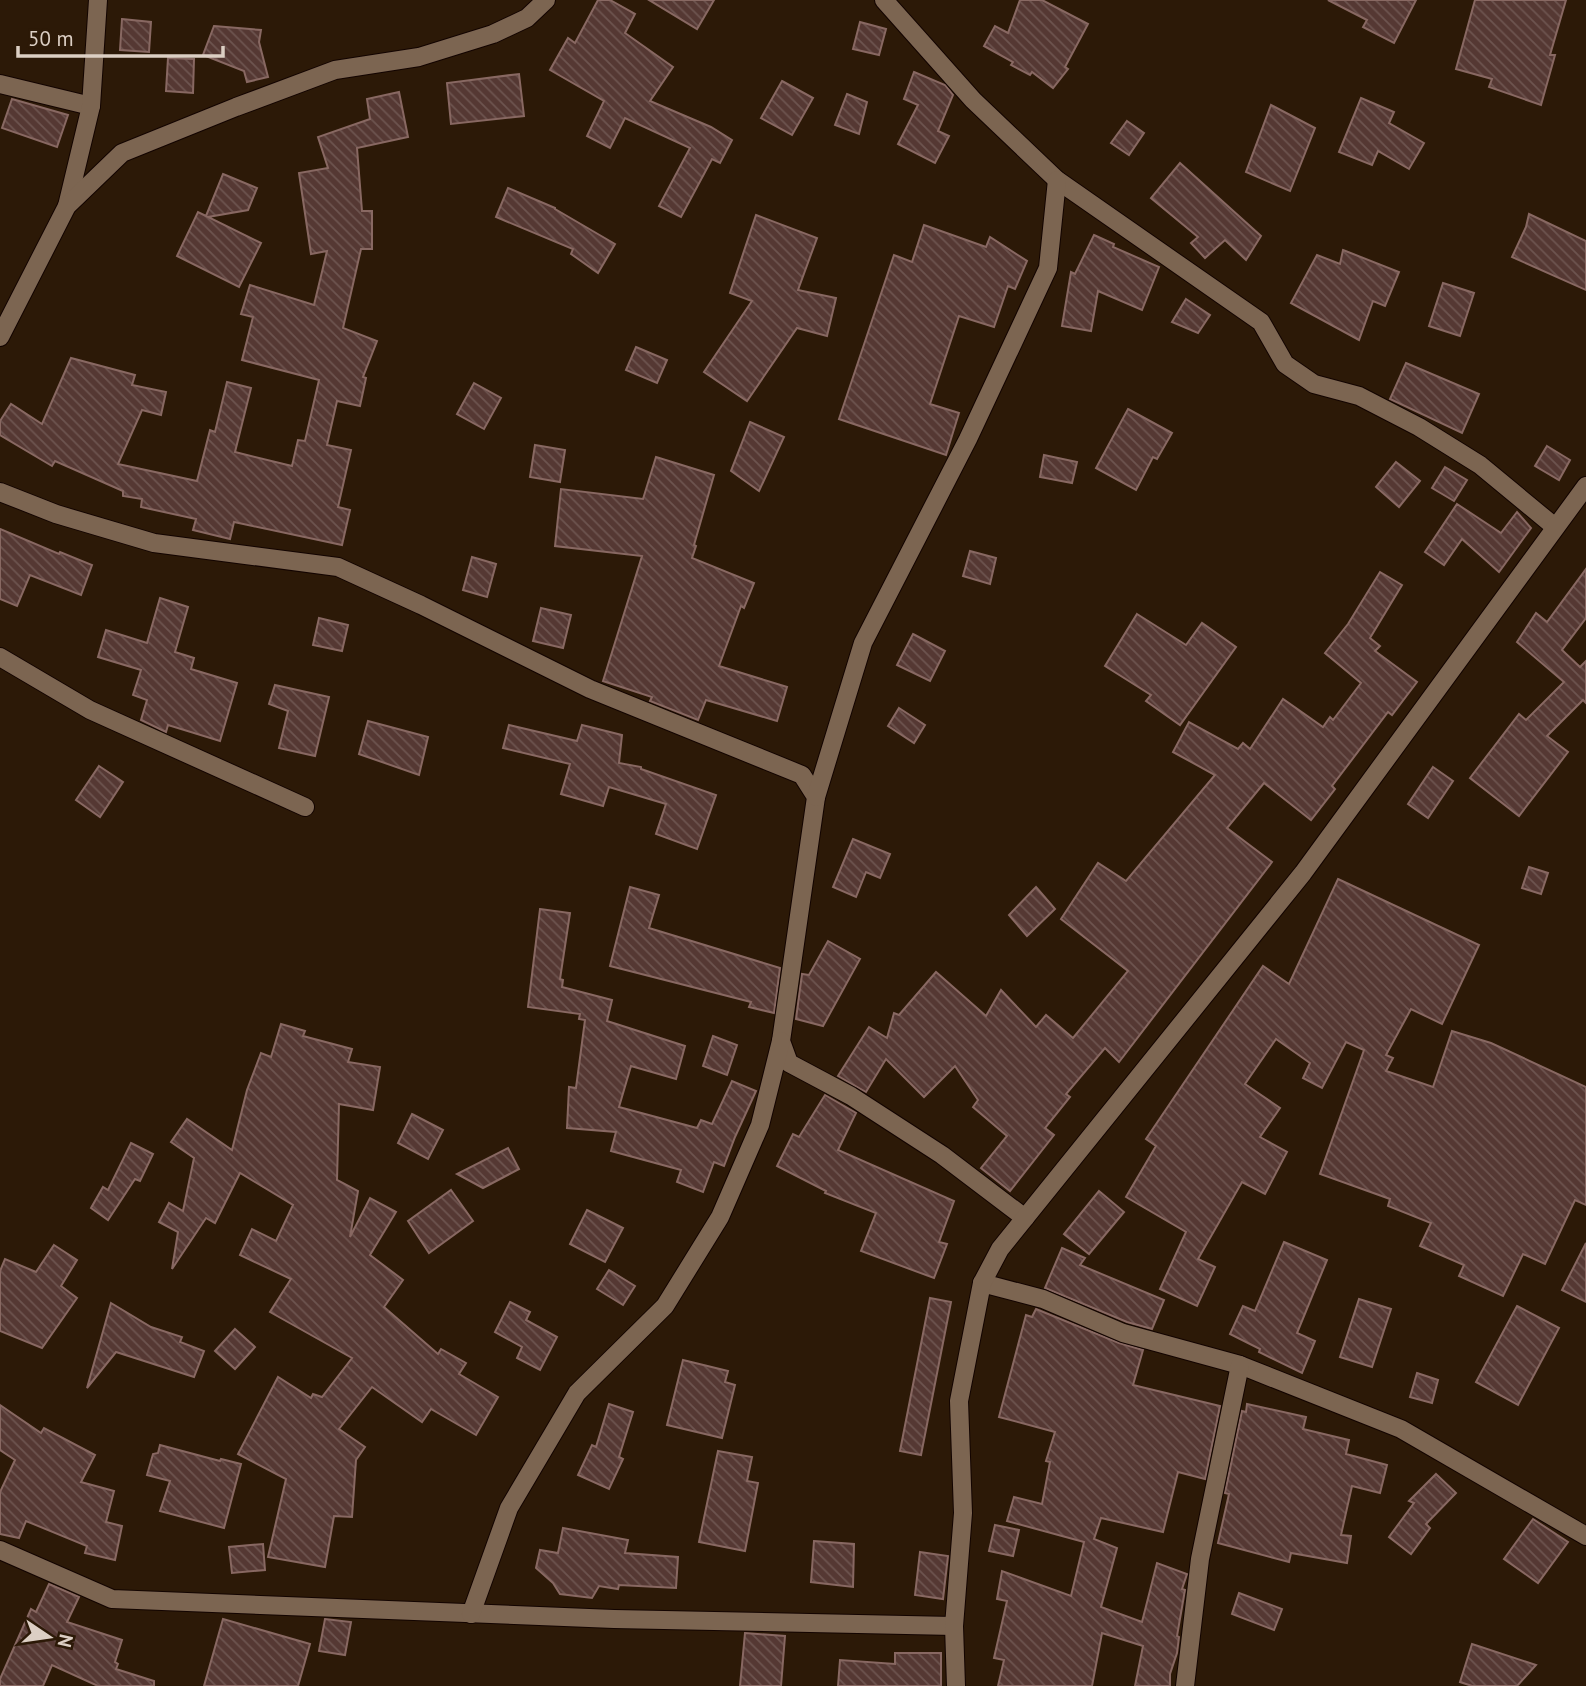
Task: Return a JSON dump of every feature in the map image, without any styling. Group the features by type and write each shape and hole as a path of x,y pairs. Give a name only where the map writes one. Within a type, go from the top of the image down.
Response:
{"street":[{"path":"0,337 67,206 91,106 98,0"},
{"path":"67,206 122,153 335,70 419,57 493,34 527,18 546,0"},
{"path":"884,0 973,100 1057,180 1261,321 1285,365 1314,384 1359,396 1419,427 1480,465 1555,527"},
{"path":"0,85 91,106"},
{"path":"471,1614 509,1508 577,1393 666,1306 720,1217 760,1125 781,1041 816,797 863,643 968,439 1048,268 1057,180"},
{"path":"956,1686 954,1626 963,1513 959,1401 982,1283 1000,1249 1303,873 1586,486"},
{"path":"0,492 56,514 154,544 338,567 421,605 590,690 802,775 816,797"},
{"path":"0,657 90,710 305,807"},
{"path":"781,1041 789,1063 851,1096 942,1155 1025,1218"},
{"path":"982,1283 1043,1299 1123,1333 1240,1365 1401,1429 1586,1536"},
{"path":"1185,1686 1200,1559 1240,1365"},
{"path":"0,1550 112,1599 471,1614 954,1626"}],"building":[{"path":"598,0 610,0 635,14 625,33 673,67 650,101 711,127 732,140 720,163 712,159 681,217 659,206 690,148 625,118 610,148 587,136 604,101 550,70 568,38 575,43"},
{"path":"649,0 714,0 697,29"},
{"path":"1020,0 1042,0 1088,24 1065,67 1068,69 1053,88 1032,72 1030,75 1011,65 1013,62 984,46 995,26 1008,33"},
{"path":"1328,0 1416,0 1394,43 1363,27 1367,20"},
{"path":"1475,0 1566,0 1550,55 1555,55 1541,105 1489,87 1492,79 1456,69"},
{"path":"122,19 151,22 149,52 120,50"},
{"path":"860,22 886,29 879,55 853,49"},
{"path":"214,26 261,30 259,42 268,77 247,82 244,71 203,55"},
{"path":"168,58 194,59 193,93 166,91"},
{"path":"914,72 945,85 953,95 938,131 949,136 935,163 898,144 918,105 904,99"},
{"path":"519,74 524,116 451,124 447,83"},
{"path":"782,81 813,98 792,135 761,118"},
{"path":"399,92 408,137 357,148 362,211 372,211 372,249 361,249 343,328 377,341 363,377 366,378 360,406 337,401 327,445 351,450 338,507 350,510 342,545 234,522 230,539 193,530 196,519 141,507 142,499 123,496 123,491 55,461 52,466 0,435 0,421 11,404 42,424 71,358 135,375 132,385 166,392 161,415 142,410 118,464 197,481 210,430 215,432 227,382 251,388 235,452 292,466 298,440 305,441 319,380 242,360 253,317 241,314 250,285 314,305 327,251 311,254 299,173 328,168 318,137 370,119 367,99"},
{"path":"847,94 867,102 859,134 835,125"},
{"path":"1361,98 1394,112 1389,123 1424,143 1409,169 1378,151 1372,165 1339,152"},
{"path":"12,99 68,115 57,147 2,128"},
{"path":"1271,105 1315,128 1290,191 1246,172"},
{"path":"1127,121 1144,133 1129,155 1111,143"},
{"path":"1180,163 1261,236 1246,260 1225,240 1205,258 1191,243 1198,237 1151,198"},
{"path":"223,174 257,188 248,210 208,217 261,243 239,287 177,256 198,212 206,216"},
{"path":"508,188 555,208 615,244 598,273 571,254 573,249 496,217"},
{"path":"1529,214 1586,241 1586,290 1512,257"},
{"path":"756,215 817,238 798,290 836,298 827,336 797,328 747,401 704,372 752,301 730,293"},
{"path":"924,225 986,247 990,237 1027,261 1015,289 1008,286 994,327 959,316 930,404 959,413 946,455 839,419 894,255 912,262"},
{"path":"1094,235 1114,244 1113,247 1159,267 1142,310 1098,291 1091,331 1062,326 1071,272 1075,274"},
{"path":"1343,250 1399,272 1385,306 1373,301 1359,340 1291,303 1317,255 1340,264"},
{"path":"1443,283 1474,293 1460,336 1429,326"},
{"path":"1186,299 1210,315 1198,333 1172,322"},
{"path":"636,347 667,360 657,383 626,370"},
{"path":"1406,363 1479,394 1462,433 1390,399"},
{"path":"474,383 501,398 484,429 457,414"},
{"path":"1128,409 1172,433 1157,459 1153,457 1136,490 1096,468"},
{"path":"750,422 784,437 759,491 731,471"},
{"path":"535,445 565,450 560,482 530,477"},
{"path":"1547,446 1570,460 1559,480 1535,466"},
{"path":"1044,455 1077,462 1072,483 1040,477"},
{"path":"656,457 714,475 692,558 754,583 744,608 741,606 719,666 787,687 777,721 706,700 698,720 650,701 652,697 603,681 642,556 555,546 561,489 643,499"},
{"path":"1396,462 1420,481 1399,507 1376,487"},
{"path":"1445,467 1467,480 1454,501 1432,488"},
{"path":"1457,504 1501,533 1517,512 1531,528 1499,572 1462,539 1444,565 1425,552"},
{"path":"0,529 92,565 81,595 30,575 17,606 0,599"},
{"path":"970,551 996,558 990,584 963,576"},
{"path":"472,557 496,564 487,597 463,590"},
{"path":"1586,569 1586,618 1562,650 1580,667 1586,661 1586,703 1583,700 1547,736 1568,752 1519,816 1470,778 1519,714 1526,720 1564,682 1517,642 1536,613 1547,622"},
{"path":"1380,572 1402,585 1370,638 1380,646 1375,651 1417,682 1392,715 1388,712 1332,786 1335,789 1311,820 1264,783 1227,828 1272,862 1119,1062 1105,1048 1066,1094 1070,1097 1045,1128 1054,1135 1010,1191 981,1168 1007,1136 973,1107 978,1100 955,1066 924,1097 886,1059 866,1092 838,1076 869,1027 887,1038 894,1013 899,1015 936,972 986,1016 1001,990 1036,1027 1046,1015 1073,1038 1128,971 1061,919 1098,863 1126,881 1215,775 1173,752 1189,722 1238,749 1243,743 1250,749 1283,699 1323,727 1330,717 1333,720 1361,683 1325,653 1348,624"},
{"path":"160,598 188,607 175,652 194,658 191,669 237,683 220,741 168,725 166,732 141,720 147,700 133,695 141,670 98,657 106,630 147,643"},
{"path":"541,608 571,615 563,648 533,641"},
{"path":"1137,614 1186,645 1202,623 1236,647 1180,725 1146,701 1151,695 1105,666"},
{"path":"319,618 348,625 342,651 313,645"},
{"path":"913,634 945,651 930,681 897,665"},
{"path":"275,685 329,697 315,756 279,748 288,711 269,704"},
{"path":"899,708 925,725 914,743 888,726"},
{"path":"368,721 428,737 419,775 359,754"},
{"path":"509,725 577,741 582,725 622,735 619,763 641,767 716,795 697,849 656,834 666,804 609,787 603,806 561,794 570,764 503,748"},
{"path":"99,766 123,782 100,817 76,800"},
{"path":"1433,767 1453,781 1428,818 1408,804"},
{"path":"853,839 890,854 880,878 866,872 856,897 833,887"},
{"path":"1529,867 1548,873 1541,894 1522,888"},
{"path":"1338,879 1479,945 1442,1024 1411,1009 1386,1055 1393,1058 1386,1071 1433,1087 1452,1031 1491,1043 1586,1087 1586,1205 1575,1200 1545,1264 1523,1254 1503,1296 1459,1276 1464,1265 1420,1246 1431,1223 1388,1206 1390,1199 1320,1174 1364,1050 1346,1042 1322,1088 1303,1078 1310,1063 1276,1039 1245,1084 1280,1108 1260,1137 1287,1152 1265,1194 1242,1182 1198,1259 1215,1267 1197,1306 1160,1289 1186,1232 1126,1197 1156,1146 1146,1139 1263,966 1289,984"},
{"path":"630,887 659,895 649,928 780,968 774,1013 749,1007 751,1002 610,966"},
{"path":"1036,887 1055,909 1027,936 1009,915"},
{"path":"540,909 570,913 560,979 563,980 562,987 612,1000 607,1021 685,1046 676,1079 631,1066 619,1107 697,1128 701,1120 712,1124 732,1081 756,1091 724,1166 714,1162 703,1192 677,1182 681,1170 611,1151 616,1132 567,1128 569,1087 576,1088 585,1020 579,1019 580,1014 528,1007"},
{"path":"828,941 860,959 823,1026 796,1019 802,974 809,975"},
{"path":"281,1024 305,1031 303,1036 352,1049 348,1062 380,1067 373,1110 339,1104 337,1180 358,1191 350,1237 370,1198 396,1212 370,1255 403,1280 384,1307 438,1354 441,1349 466,1363 459,1374 498,1397 476,1435 431,1409 422,1422 372,1387 339,1429 365,1447 356,1460 352,1517 334,1516 325,1567 268,1557 286,1479 238,1454 278,1377 311,1398 313,1394 322,1397 352,1358 270,1312 291,1279 240,1255 252,1229 276,1241 293,1205 240,1173 215,1223 206,1218 172,1269 178,1232 159,1222 169,1203 183,1211 194,1158 171,1142 187,1119 232,1150 247,1090 261,1053 271,1057"},
{"path":"713,1036 737,1045 727,1075 703,1066"},
{"path":"825,1095 856,1113 838,1150 954,1201 939,1242 947,1244 934,1278 861,1251 876,1213 825,1193 826,1191 777,1166 793,1134 799,1137"},
{"path":"412,1114 443,1130 428,1159 398,1143"},
{"path":"131,1143 153,1154 140,1181 135,1179 108,1220 91,1208 103,1187 108,1190"},
{"path":"508,1148 519,1169 483,1188 457,1174"},
{"path":"451,1190 473,1221 429,1253 408,1221"},
{"path":"1099,1191 1124,1212 1089,1254 1064,1234"},
{"path":"587,1210 623,1228 605,1262 570,1244"},
{"path":"1284,1242 1327,1260 1297,1333 1315,1341 1302,1373 1230,1334 1243,1306 1255,1311"},
{"path":"1586,1243 1586,1302 1562,1290"},
{"path":"54,1245 77,1260 61,1286 77,1298 42,1348 0,1331 0,1271 5,1259 36,1272"},
{"path":"1062,1248 1085,1258 1080,1265 1164,1300 1152,1329 1127,1322 1045,1288"},
{"path":"609,1270 635,1286 623,1305 597,1289"},
{"path":"930,1298 951,1302 921,1455 900,1451"},
{"path":"1359,1299 1391,1309 1372,1367 1340,1357"},
{"path":"510,1302 530,1312 526,1320 557,1337 540,1370 517,1358 522,1347 495,1332"},
{"path":"111,1303 151,1327 182,1337 180,1342 204,1351 194,1377 116,1352 87,1388"},
{"path":"1517,1306 1559,1328 1518,1405 1476,1382"},
{"path":"1036,1309 1143,1350 1133,1385 1220,1406 1205,1479 1178,1472 1163,1532 1101,1518 1094,1539 1117,1548 1101,1607 1142,1622 1157,1563 1187,1574 1182,1589 1185,1590 1170,1686 1135,1686 1143,1646 1102,1633 1092,1686 998,1686 1004,1660 994,1658 1007,1601 997,1599 1002,1571 1071,1596 1084,1542 1007,1521 1014,1497 1042,1504 1050,1462 1046,1461 1055,1432 999,1417 1026,1315 1032,1317"},
{"path":"235,1329 255,1347 235,1369 215,1351"},
{"path":"683,1360 728,1371 725,1382 735,1385 722,1438 667,1425"},
{"path":"1417,1373 1438,1380 1432,1403 1410,1397"},
{"path":"609,1404 633,1412 619,1457 623,1459 609,1489 578,1475 592,1445 596,1447"},
{"path":"1247,1404 1306,1417 1303,1429 1349,1440 1346,1454 1387,1465 1380,1493 1352,1486 1341,1535 1351,1536 1347,1563 1291,1553 1289,1562 1218,1543 1242,1411 1246,1412"},
{"path":"0,1405 41,1433 44,1428 95,1455 81,1482 114,1491 106,1522 122,1526 115,1560 85,1553 87,1546 26,1521 19,1538 0,1534 0,1492 15,1460 0,1450"},
{"path":"160,1445 241,1464 224,1528 160,1511 170,1481 147,1475 153,1454 158,1453"},
{"path":"718,1451 752,1457 747,1481 758,1483 745,1551 699,1542"},
{"path":"1436,1474 1456,1493 1426,1524 1430,1528 1411,1554 1389,1537 1414,1503 1409,1501"},
{"path":"1533,1519 1568,1542 1538,1583 1504,1559"},
{"path":"995,1525 1019,1530 1013,1556 989,1551"},
{"path":"563,1528 628,1540 625,1553 678,1557 676,1588 619,1585 618,1589 599,1586 592,1598 560,1594 553,1583 536,1568 540,1550 558,1553"},
{"path":"814,1541 854,1544 853,1587 811,1582"},
{"path":"263,1544 265,1570 232,1573 229,1547"},
{"path":"920,1552 948,1556 943,1599 915,1595"},
{"path":"49,1584 79,1597 67,1622 122,1640 115,1662 118,1664 116,1669 154,1681 154,1686 98,1686 52,1665 43,1686 0,1686 0,1679 31,1609 36,1612"},
{"path":"1239,1593 1282,1609 1274,1630 1232,1614"},
{"path":"223,1619 310,1644 298,1686 204,1686"},
{"path":"325,1619 351,1622 345,1655 319,1651"},
{"path":"745,1633 785,1636 781,1686 740,1686"},
{"path":"1472,1644 1536,1665 1517,1686 1472,1686 1460,1682"},
{"path":"895,1653 941,1653 941,1686 838,1686 840,1660 895,1664"}]}
